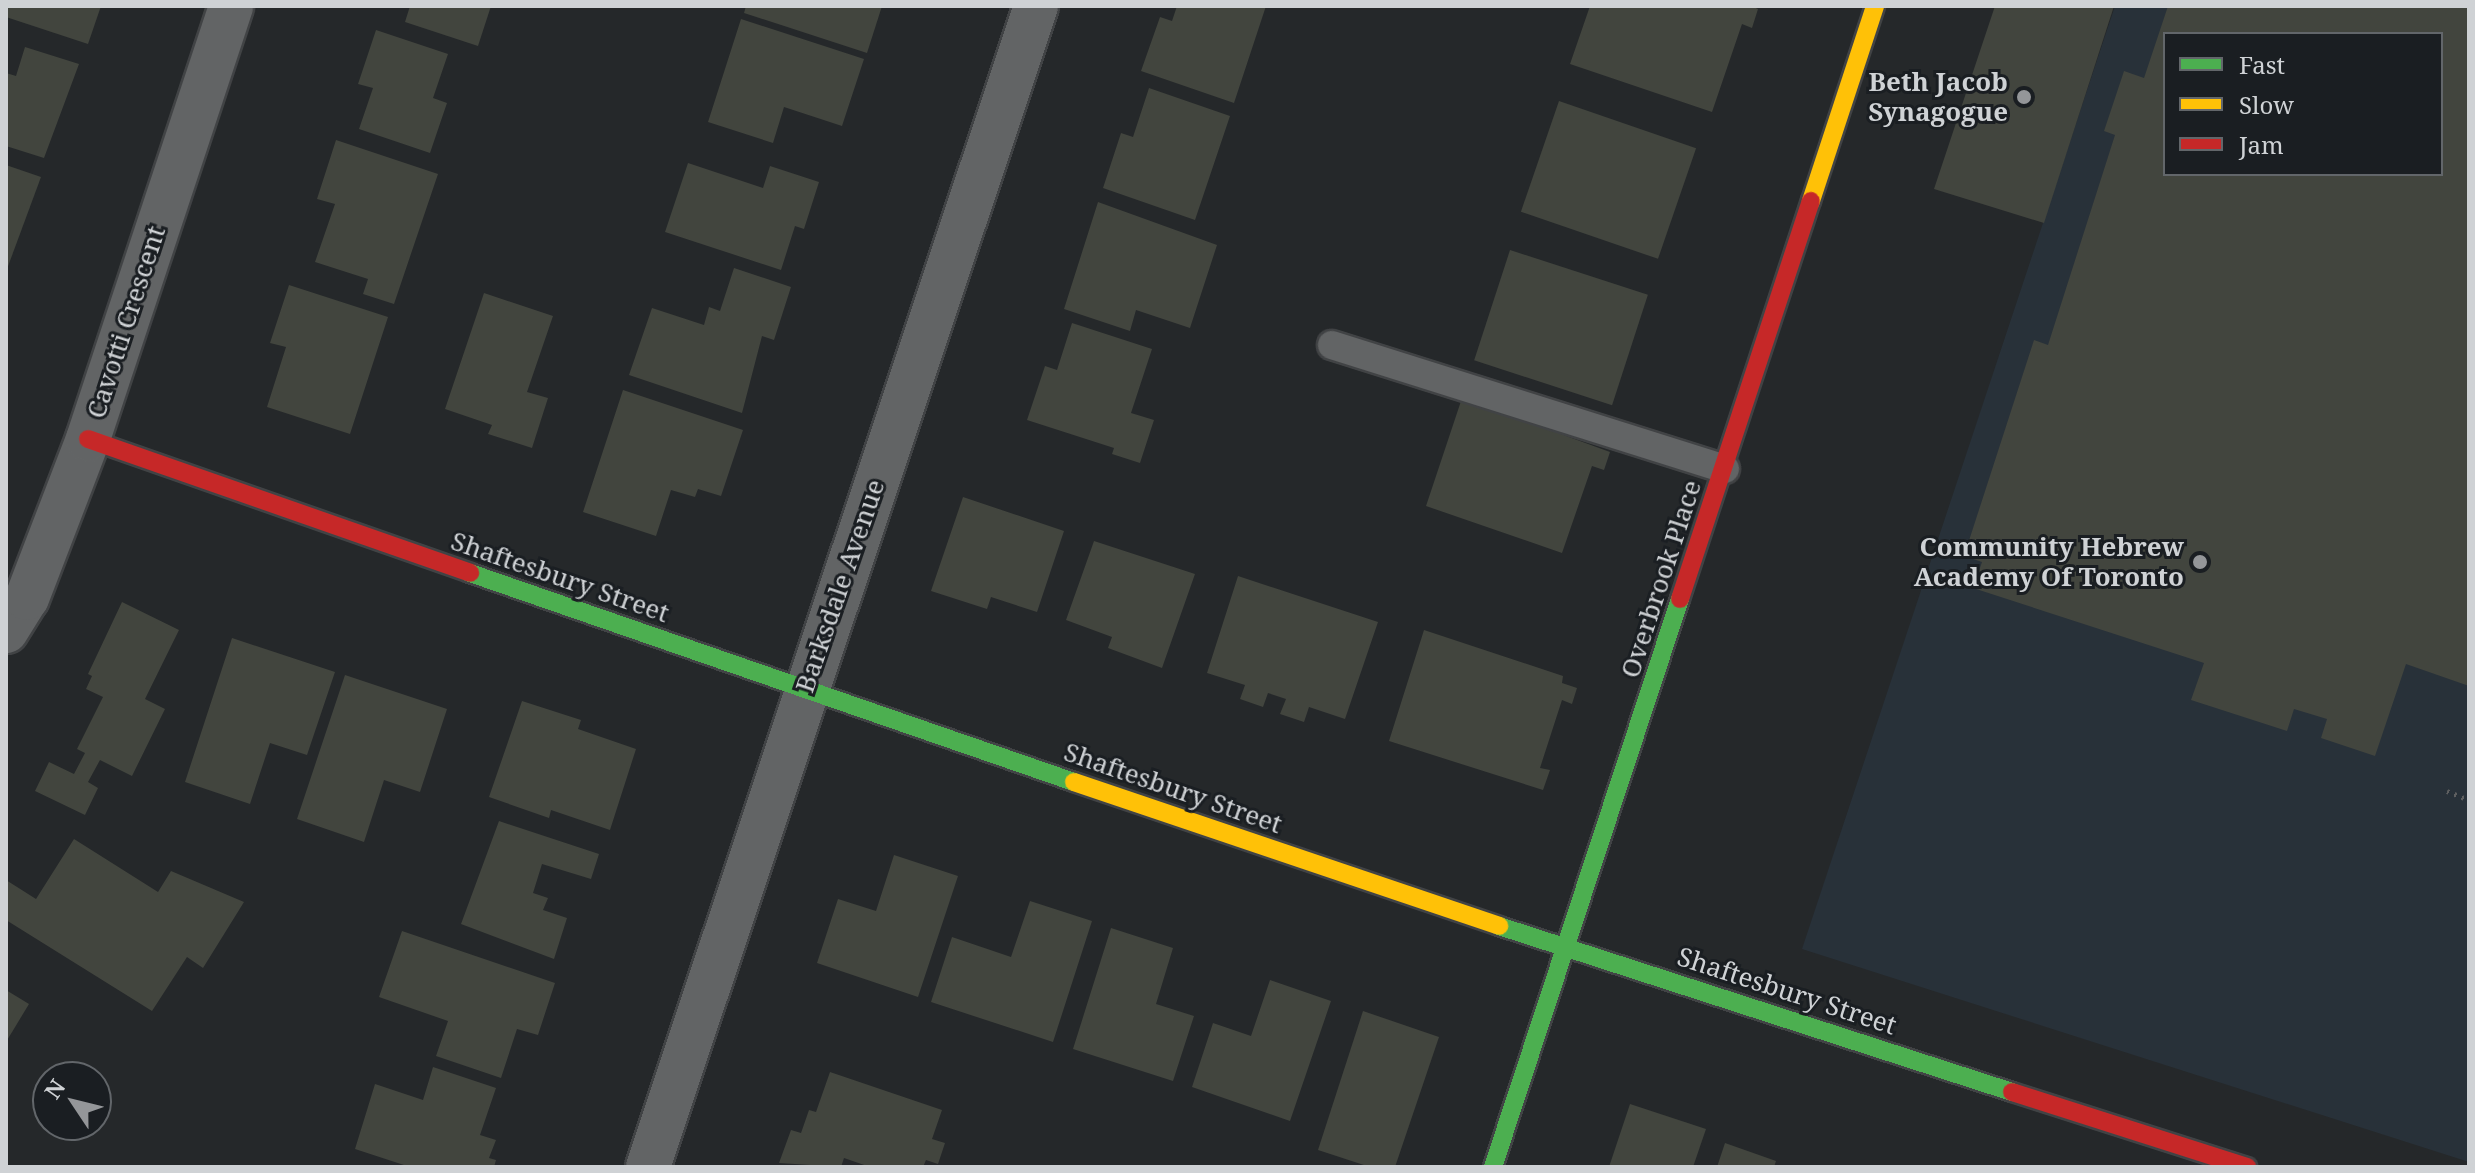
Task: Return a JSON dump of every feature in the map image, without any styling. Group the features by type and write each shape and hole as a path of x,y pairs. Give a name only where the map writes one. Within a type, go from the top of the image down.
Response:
{"street":[{"name":"Cavotti Crescent","path":"6,631 27,598 88,439 231,6"},
{"name":"Barksdale Avenue","path":"648,1167 1036,6"},
{"name":"Overbrook Place","path":"1493,1167 1875,6"},
{"name":"Shaftesbury Street","path":"88,439 805,691 1566,949 2247,1167"}],"lane":[{"path":"1332,345 1725,469"}],"path":[{"path":"2447,791 2469,800"}],"shaded area":[{"name":"Community Hebrew Academy Of Toronto","path":"2115,6 2469,6 2469,1162 1802,949"}],"building":[{"path":"6,6 101,6 88,44 6,17"},
{"path":"410,6 491,6 478,46 405,22"},
{"path":"746,6 882,6 867,53 744,13"},
{"path":"1177,6 1266,6 1234,103 1141,71 1160,17 1172,21"},
{"path":"1590,6 1751,6 1758,9 1752,28 1742,24 1712,112 1570,64"},
{"name":"Beth Jacob Synagogue","path":"1995,6 2114,6 2044,223 1934,189"},
{"path":"2168,6 2469,6 2469,686 2406,664 2375,756 2321,738 2327,719 2294,709 2287,731 2191,700 2204,663 1973,588 1982,562 1964,556 2034,340 2048,345 2115,135 2104,131 2124,71 2144,78"},
{"path":"741,19 864,59 842,126 784,107 773,143 708,122"},
{"path":"376,30 448,54 433,98 447,103 430,153 359,129 373,88 358,84"},
{"path":"25,47 79,64 44,158 6,146 6,73 16,76"},
{"path":"1149,88 1230,116 1195,220 1103,188 1121,133 1133,137"},
{"path":"1559,101 1696,148 1658,259 1521,212"},
{"path":"336,140 438,174 394,304 363,294 368,279 315,262 335,204 317,199"},
{"path":"688,163 763,188 770,166 819,182 804,229 795,226 781,270 665,232"},
{"path":"6,165 41,177 7,269 6,269"},
{"path":"1098,202 1217,245 1190,328 1136,310 1130,331 1064,309"},
{"path":"1510,250 1648,295 1612,405 1474,360"},
{"path":"734,268 791,287 774,340 762,336 742,413 629,375 652,308 704,325 709,307 720,311"},
{"path":"289,285 388,317 350,434 267,407 286,347 270,343"},
{"path":"484,293 553,316 527,392 548,398 532,448 488,434 492,425 445,409"},
{"path":"1072,323 1152,349 1131,413 1154,420 1140,463 1112,454 1114,448 1027,420 1045,366 1057,370"},
{"path":"623,390 743,430 721,496 698,489 695,497 671,490 656,536 583,512"},
{"path":"1462,398 1610,452 1604,470 1592,466 1562,553 1426,506"},
{"path":"963,497 1064,531 1037,612 991,597 987,609 931,591"},
{"path":"1094,541 1195,574 1162,668 1108,648 1112,637 1066,620"},
{"path":"1238,576 1378,622 1345,719 1309,707 1304,722 1280,714 1286,699 1268,693 1263,707 1240,699 1245,685 1207,673"},
{"path":"122,602 179,630 145,699 165,709 132,776 100,760 88,782 98,788 85,815 35,791 49,762 74,774 85,753 77,749 103,697 86,689 92,676 88,674"},
{"path":"1424,630 1563,676 1562,683 1577,688 1572,704 1562,700 1540,768 1550,770 1543,790 1389,741"},
{"path":"232,638 335,672 307,755 270,743 250,804 185,782"},
{"path":"345,675 447,709 420,792 384,780 364,842 297,819"},
{"path":"522,701 581,720 578,729 636,749 610,830 551,810 549,818 489,797"},
{"path":"499,821 599,854 591,879 542,864 533,893 548,898 543,910 567,918 554,959 461,924"},
{"path":"74,839 158,892 171,871 244,902 203,968 187,957 152,1011 6,920 6,880 36,899"},
{"path":"894,855 958,876 918,997 817,963 838,899 876,911"},
{"path":"1030,901 1092,921 1053,1042 931,1002 952,937 1011,957"},
{"path":"1111,928 1173,948 1156,1004 1194,1016 1173,1081 1073,1049"},
{"path":"402,931 555,983 538,1035 517,1029 501,1078 436,1056 448,1021 379,997"},
{"path":"1270,980 1331,1001 1290,1121 1192,1087 1213,1023 1251,1036"},
{"path":"6,990 29,1004 6,1042"},
{"path":"1363,1011 1439,1037 1395,1167 1370,1167 1318,1150"},
{"path":"433,1067 496,1088 480,1135 496,1140 489,1158 496,1160 494,1167 410,1167 355,1149 375,1084 423,1100"},
{"path":"830,1072 942,1110 932,1139 945,1143 938,1164 926,1160 923,1167 870,1167 844,1158 841,1167 779,1163 791,1130 801,1133 809,1110 816,1112"},
{"path":"1630,1104 1706,1129 1693,1167 1609,1167"},
{"path":"1725,1143 1776,1161 1774,1167 1717,1167"}],"traffic: fast":[{"path":"470,573 1074,782"},
{"path":"1493,1167 1680,599"},
{"path":"1499,926 2012,1092"}],"traffic: slow":[{"path":"1811,201 1875,6"},
{"path":"1074,782 1499,926"}],"traffic: jam":[{"path":"1680,599 1811,201"},
{"path":"88,439 470,573"},
{"path":"2012,1092 2247,1167"}],"place":[{"name":"Beth Jacob Synagogue","path":"2024,97"},
{"name":"Community Hebrew Academy Of Toronto","path":"2200,562"}]}
